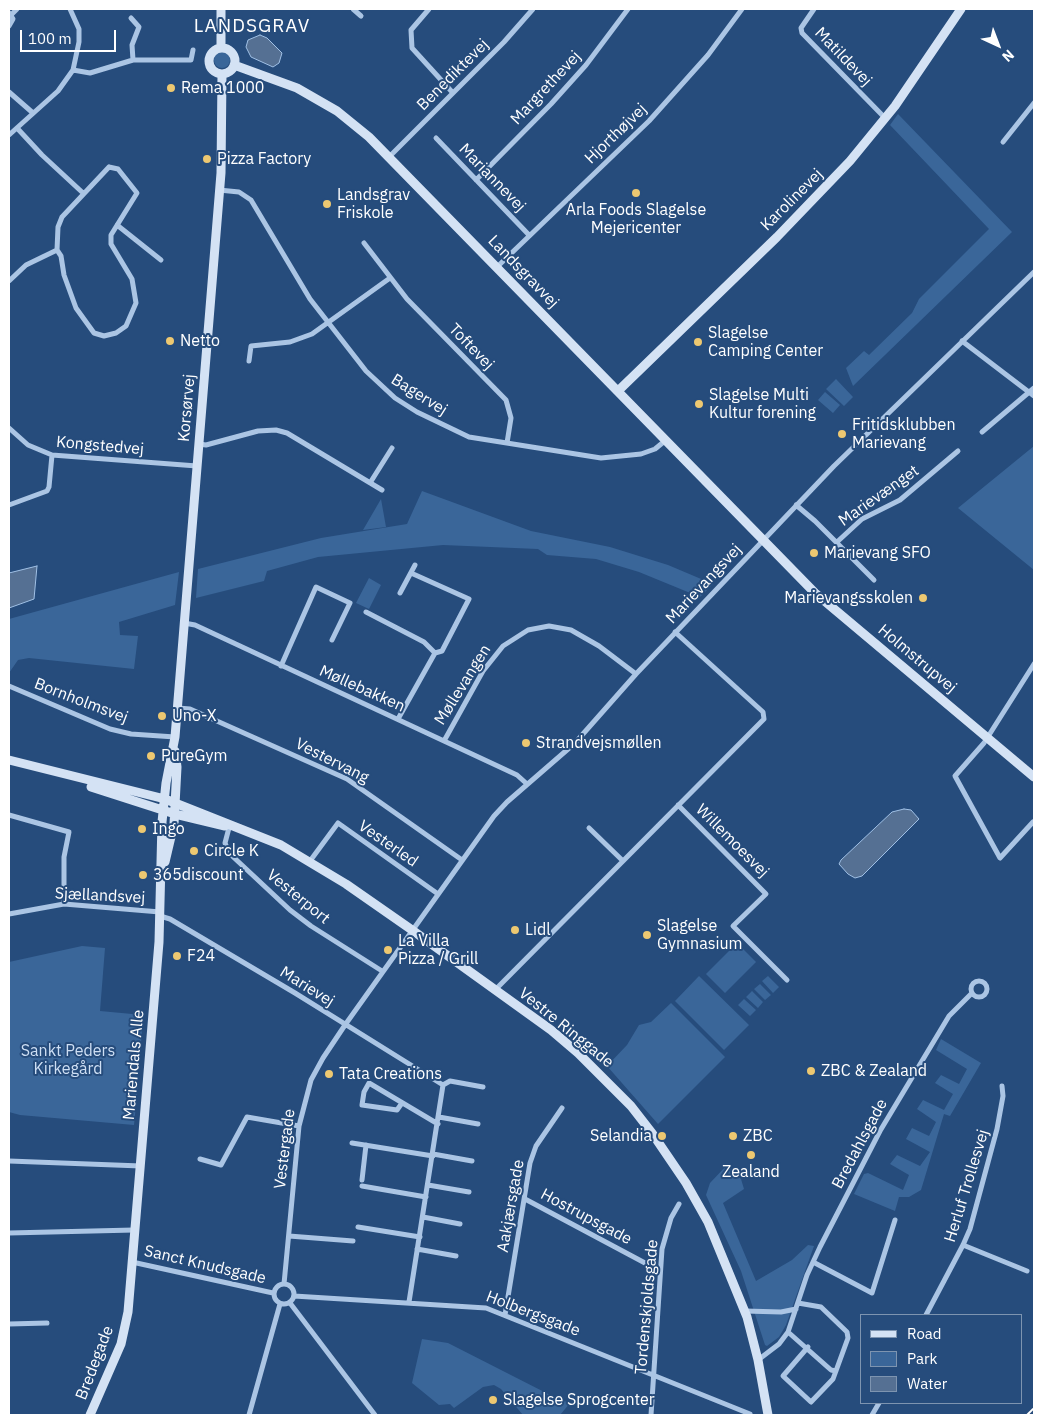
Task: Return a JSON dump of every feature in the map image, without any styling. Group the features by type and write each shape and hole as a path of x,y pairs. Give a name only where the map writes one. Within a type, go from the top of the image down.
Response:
{"street":[{"path":"9,26 12,22 10,14 17,9"},
{"path":"9,135 58,91 73,70 79,29 70,9"},
{"path":"221,9 221,47"},
{"path":"353,9 361,16"},
{"path":"429,9 411,30 412,48 453,93"},
{"name":"Benediktevej","path":"389,157 504,42 533,9"},
{"name":"Margrethevej","path":"476,180 551,104 586,65 628,9"},
{"name":"Hjorthøjvej","path":"496,267 649,121 708,55 742,9"},
{"name":"Matildevej","path":"814,9 801,28 802,33 886,119"},
{"name":"Karolinevej","path":"618,390 816,197 886,119 961,9"},
{"path":"131,18 139,27 132,45 133,60"},
{"path":"221,47 232,53 234,65 228,72 222,74 212,69 208,61 212,51 221,47"},
{"path":"73,70 90,73 113,64 133,60 191,60 193,50"},
{"name":"Landsgravvej","path":"234,65 286,83 320,100 352,123 389,157 762,540"},
{"name":"Korsørvej","path":"170,806 220,190 222,74"},
{"path":"9,92 33,113"},
{"path":"1003,142 1034,103"},
{"path":"17,128 42,155 83,193"},
{"name":"Mariannevej","path":"436,138 529,235"},
{"path":"109,168 118,169 137,193 117,225 111,235 111,244 132,280 136,292 136,303 128,323 120,331 111,335 94,333 76,308 64,275 61,256 57,250 60,221 83,193 109,168"},
{"name":"Bagervej","path":"220,190 239,192 251,200 302,286 366,371 395,398 457,433 507,443 614,458 650,452 666,440"},
{"path":"117,225 161,260"},
{"name":"Toftevej","path":"364,243 407,299 506,400 511,418 507,443"},
{"path":"9,280 26,265 57,250"},
{"name":"Marievangsvej","path":"412,930 494,816 527,784 575,743 675,632 796,505 1034,272"},
{"path":"249,360 251,346 290,342 312,334 390,278"},
{"path":"962,342 1033,392 982,432"},
{"name":"Kongstedvej","path":"9,428 28,445 52,454 197,466"},
{"path":"199,444 206,445 258,431 276,430 286,433 382,490"},
{"path":"370,483 392,448"},
{"name":"Marievænget","path":"837,542 862,519 900,500 958,451"},
{"path":"9,506 47,491 50,487 52,454"},
{"path":"796,505 837,542 874,580"},
{"name":"Holmstrupvej","path":"762,540 837,613 1034,777"},
{"path":"400,593 415,565"},
{"path":"398,719 435,653 442,650 469,599 411,573"},
{"path":"281,666 316,587 350,604 332,640"},
{"path":"366,612 424,642 435,653"},
{"name":"Møllebakken","path":"184,623 195,624 281,666 517,774 527,784"},
{"name":"Møllevangen","path":"444,740 483,671 503,646 528,630 549,626 571,630 599,646 636,674"},
{"name":"Willemoesvej","path":"496,990 762,721 763,712 675,632"},
{"path":"1033,822 1000,858 955,776 987,737 1034,664"},
{"name":"Bornholmsvej","path":"9,686 110,729 175,741"},
{"name":"Vestervang","path":"178,708 190,709 347,780 462,860"},
{"path":"9,760 65,778 170,806"},
{"path":"34,768 170,806"},
{"name":"Willemoesvej","path":"678,805 766,894 734,926 787,980"},
{"name":"Vestre Ringgade","path":"170,806 216,818 281,845 310,861 496,990 578,1053 648,1127 686,1183 708,1222 745,1311 758,1360 768,1415"},
{"name":"Vestre Ringgade","path":"170,806 233,826"},
{"name":"Mariendals Alle","path":"132,1262 163,870 173,830 170,806"},
{"path":"9,815 69,832 64,856 64,904"},
{"name":"Vesterled","path":"310,861 338,823 438,894"},
{"name":"Vesterport","path":"233,826 225,848 236,860 290,910 311,926 382,971"},
{"path":"589,828 623,861"},
{"name":"Sjællandsvej","path":"9,914 64,904 160,914"},
{"name":"Marievej","path":"160,914 442,1083"},
{"name":"Vestergade","path":"284,1284 298,1126 311,1080 345,1025 412,930"},
{"name":"Bredahlsgade","path":"758,1360 779,1344 788,1332 813,1262 880,1131 949,1016 972,993"},
{"path":"409,1302 439,1118 442,1083 450,1081 483,1087"},
{"path":"402,1103 397,1110 362,1105 364,1092 369,1084 402,1103 438,1124"},
{"name":"Herluf Trollesvej","path":"927,1314 963,1245 997,1129 1003,1096 1002,1086"},
{"name":"Aakjærsgade","path":"505,1316 530,1163 536,1146 562,1108"},
{"path":"200,1159 221,1165 247,1116 298,1126"},
{"path":"439,1118 478,1124"},
{"path":"352,1143 472,1161"},
{"path":"366,1145 362,1183 426,1196"},
{"path":"9,1161 140,1166"},
{"path":"428,1185 469,1192"},
{"name":"Hostrupsgade","path":"525,1200 660,1271"},
{"name":"Tordenskjoldsgade","path":"651,1415 660,1271 665,1235 679,1204"},
{"path":"423,1217 460,1224"},
{"path":"813,1262 872,1293 895,1220"},
{"path":"358,1227 420,1237"},
{"path":"9,1233 134,1230"},
{"path":"288,1236 353,1241"},
{"path":"963,1245 1027,1271"},
{"path":"418,1249 456,1256"},
{"name":"Sanct Knudsgade","path":"132,1262 273,1293"},
{"name":"Bredegade","path":"90,1415 123,1336 128,1312 132,1262"},
{"path":"284,1284 292,1288 294,1296 290,1302 280,1304 275,1300 273,1293 277,1286 284,1284"},
{"name":"Holbergsgade","path":"294,1296 477,1306 750,1414"},
{"path":"290,1302 375,1415"},
{"path":"249,1415 280,1304"},
{"path":"745,1311 781,1312 797,1306 821,1307 847,1332 848,1338 833,1379 815,1400 811,1402 807,1401 783,1376 808,1347"},
{"path":"9,1324 47,1323"},
{"path":"788,1332 808,1347 831,1370 836,1371"}],"green space":[{"path":"222,52 228,54 230,60 228,66 222,68 216,66 214,60 216,54"},
{"path":"898,114 1012,232 853,386 846,368 864,351 869,355 912,313 919,299 989,229 890,125"},
{"path":"836,379 853,397 844,406 826,389"},
{"path":"825,392 840,405 833,413 818,400"},
{"path":"1034,446 1034,570 958,508"},
{"path":"422,491 531,531 610,547 668,565 713,584 700,597 639,572 596,559 547,555 538,549 443,545 318,557 267,571 264,581 196,598 198,569 321,538 407,524"},
{"path":"381,499 386,527 363,530"},
{"path":"179,572 175,605 119,622 120,635 138,636 134,669 29,658 18,660 9,673 9,619"},
{"path":"369,578 381,585 369,609 356,603"},
{"path":"737,943 756,962 725,993 706,974"},
{"name":"Sankt Peders Kirkegård","path":"82,946 105,948 100,1011 143,1015 139,1071 135,1072 134,1081 138,1084 134,1125 20,1115 9,1112 9,962"},
{"path":"699,976 749,1025 724,1050 675,1001"},
{"path":"768,976 779,987 773,993 762,981"},
{"path":"760,984 771,995 765,1000 754,989"},
{"path":"752,991 763,1002 758,1008 746,997"},
{"path":"744,999 756,1010 750,1016 738,1005"},
{"path":"671,1003 725,1057 658,1124 607,1066 627,1045 639,1025 651,1022"},
{"path":"941,1039 981,1063 950,1116 944,1114 921,1190 909,1197 899,1197 895,1211 854,1194 864,1174 868,1173 903,1190 909,1175 890,1164 897,1155 920,1166 930,1152 906,1139 912,1128 929,1136 936,1122 917,1109 923,1100 944,1110 953,1094 935,1083 941,1075 959,1084 967,1069 936,1050"},
{"path":"727,1165 741,1179 744,1189 723,1203 756,1281 792,1260 808,1245 814,1246 786,1325 779,1337 767,1346 765,1345 741,1271 706,1195 710,1183"},
{"path":"422,1339 448,1343 558,1399 570,1403 560,1415 523,1415 501,1389 494,1385 483,1387 454,1408 450,1404 439,1405 412,1383"}],"water":[{"path":"260,35 267,38 282,53 279,63 273,67 251,57 246,47 248,40"},
{"path":"37,566 34,599 9,608 9,573"},
{"path":"904,809 911,810 919,819 862,876 855,878 848,874 839,864 841,860 892,812"}],"railway":[{"path":"1027,1415 1034,1408"}],"place":[{"name":"Rema 1000","path":"171,88"},
{"name":"Pizza Factory","path":"207,159"},
{"name":"Arla Foods Slagelse Mejericenter","path":"636,193"},
{"name":"Landsgrav Friskole","path":"327,204"},
{"name":"Netto","path":"170,341"},
{"name":"Slagelse Camping Center","path":"698,342"},
{"name":"Slagelse Multi Kultur forening","path":"699,404"},
{"name":"Fritidsklubben Marievang","path":"842,434"},
{"name":"Marievang SFO","path":"814,553"},
{"name":"Marievangsskolen","path":"923,598"},
{"name":"Uno-X","path":"162,716"},
{"name":"Strandvejsmøllen","path":"526,743"},
{"name":"PureGym","path":"151,756"},
{"name":"Ingo","path":"142,829"},
{"name":"Circle K","path":"194,851"},
{"name":"365discount","path":"143,875"},
{"name":"Lidl","path":"515,930"},
{"name":"Slagelse Gymnasium","path":"647,935"},
{"name":"La Villa Pizza / Grill","path":"388,950"},
{"name":"F24","path":"177,956"},
{"name":"ZBC & Zealand","path":"811,1071"},
{"name":"Tata Creations","path":"329,1074"},
{"name":"Selandia","path":"662,1136"},
{"name":"ZBC","path":"733,1136"},
{"name":"Zealand","path":"751,1155"},
{"name":"Slagelse Sprogcenter","path":"493,1400"}],"district":[{"name":"LANDSGRAV","path":"252,27"}]}
